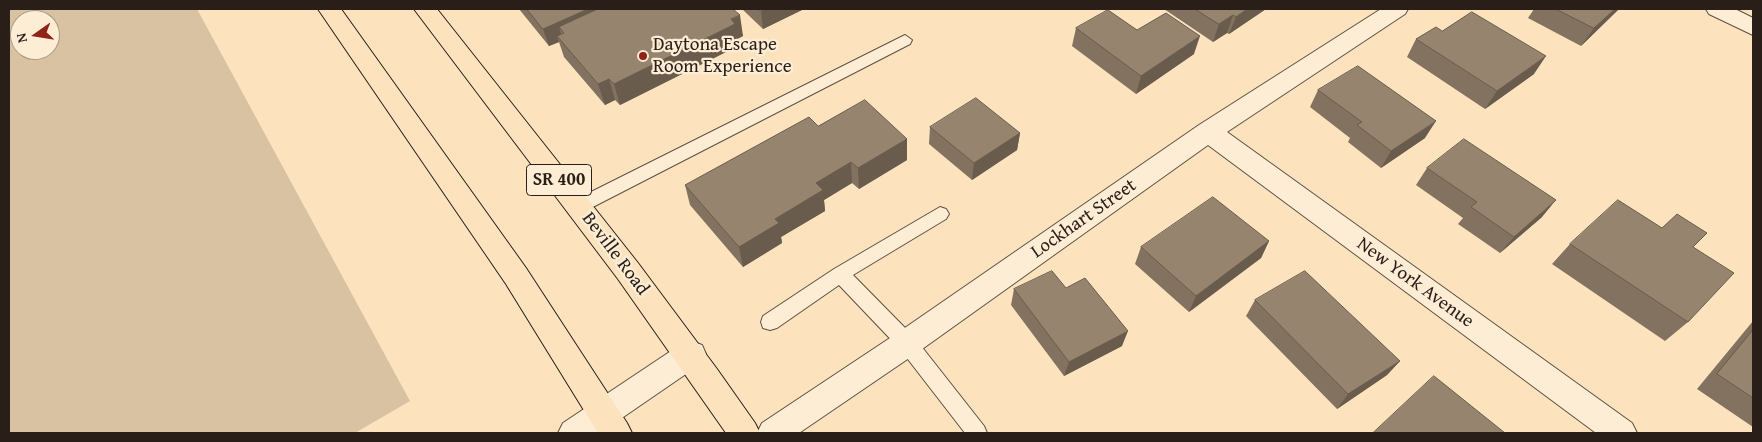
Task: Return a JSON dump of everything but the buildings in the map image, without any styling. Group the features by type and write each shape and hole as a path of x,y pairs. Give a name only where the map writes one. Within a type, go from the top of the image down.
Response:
{"main road":[{"path":"329,9 516,276 611,424"},
{"name":"Beville Road","path":"425,9 579,206 691,354 744,433"}],"street":[{"name":"Lockhart Street","path":"773,433 907,344 1208,132 1397,9"},
{"path":"1717,9 1753,27"},
{"name":"New York Avenue","path":"1208,132 1621,433"},
{"path":"574,433 611,424 691,354"}],"lane":[{"path":"579,206 905,40"},
{"path":"770,322 840,274 940,214"},
{"path":"840,274 907,344 977,433"}],"shaded area":[{"path":"9,9 197,9 410,401 355,433 9,433"}],"place":[{"name":"Daytona Escape Room Experience","path":"643,56"}]}
